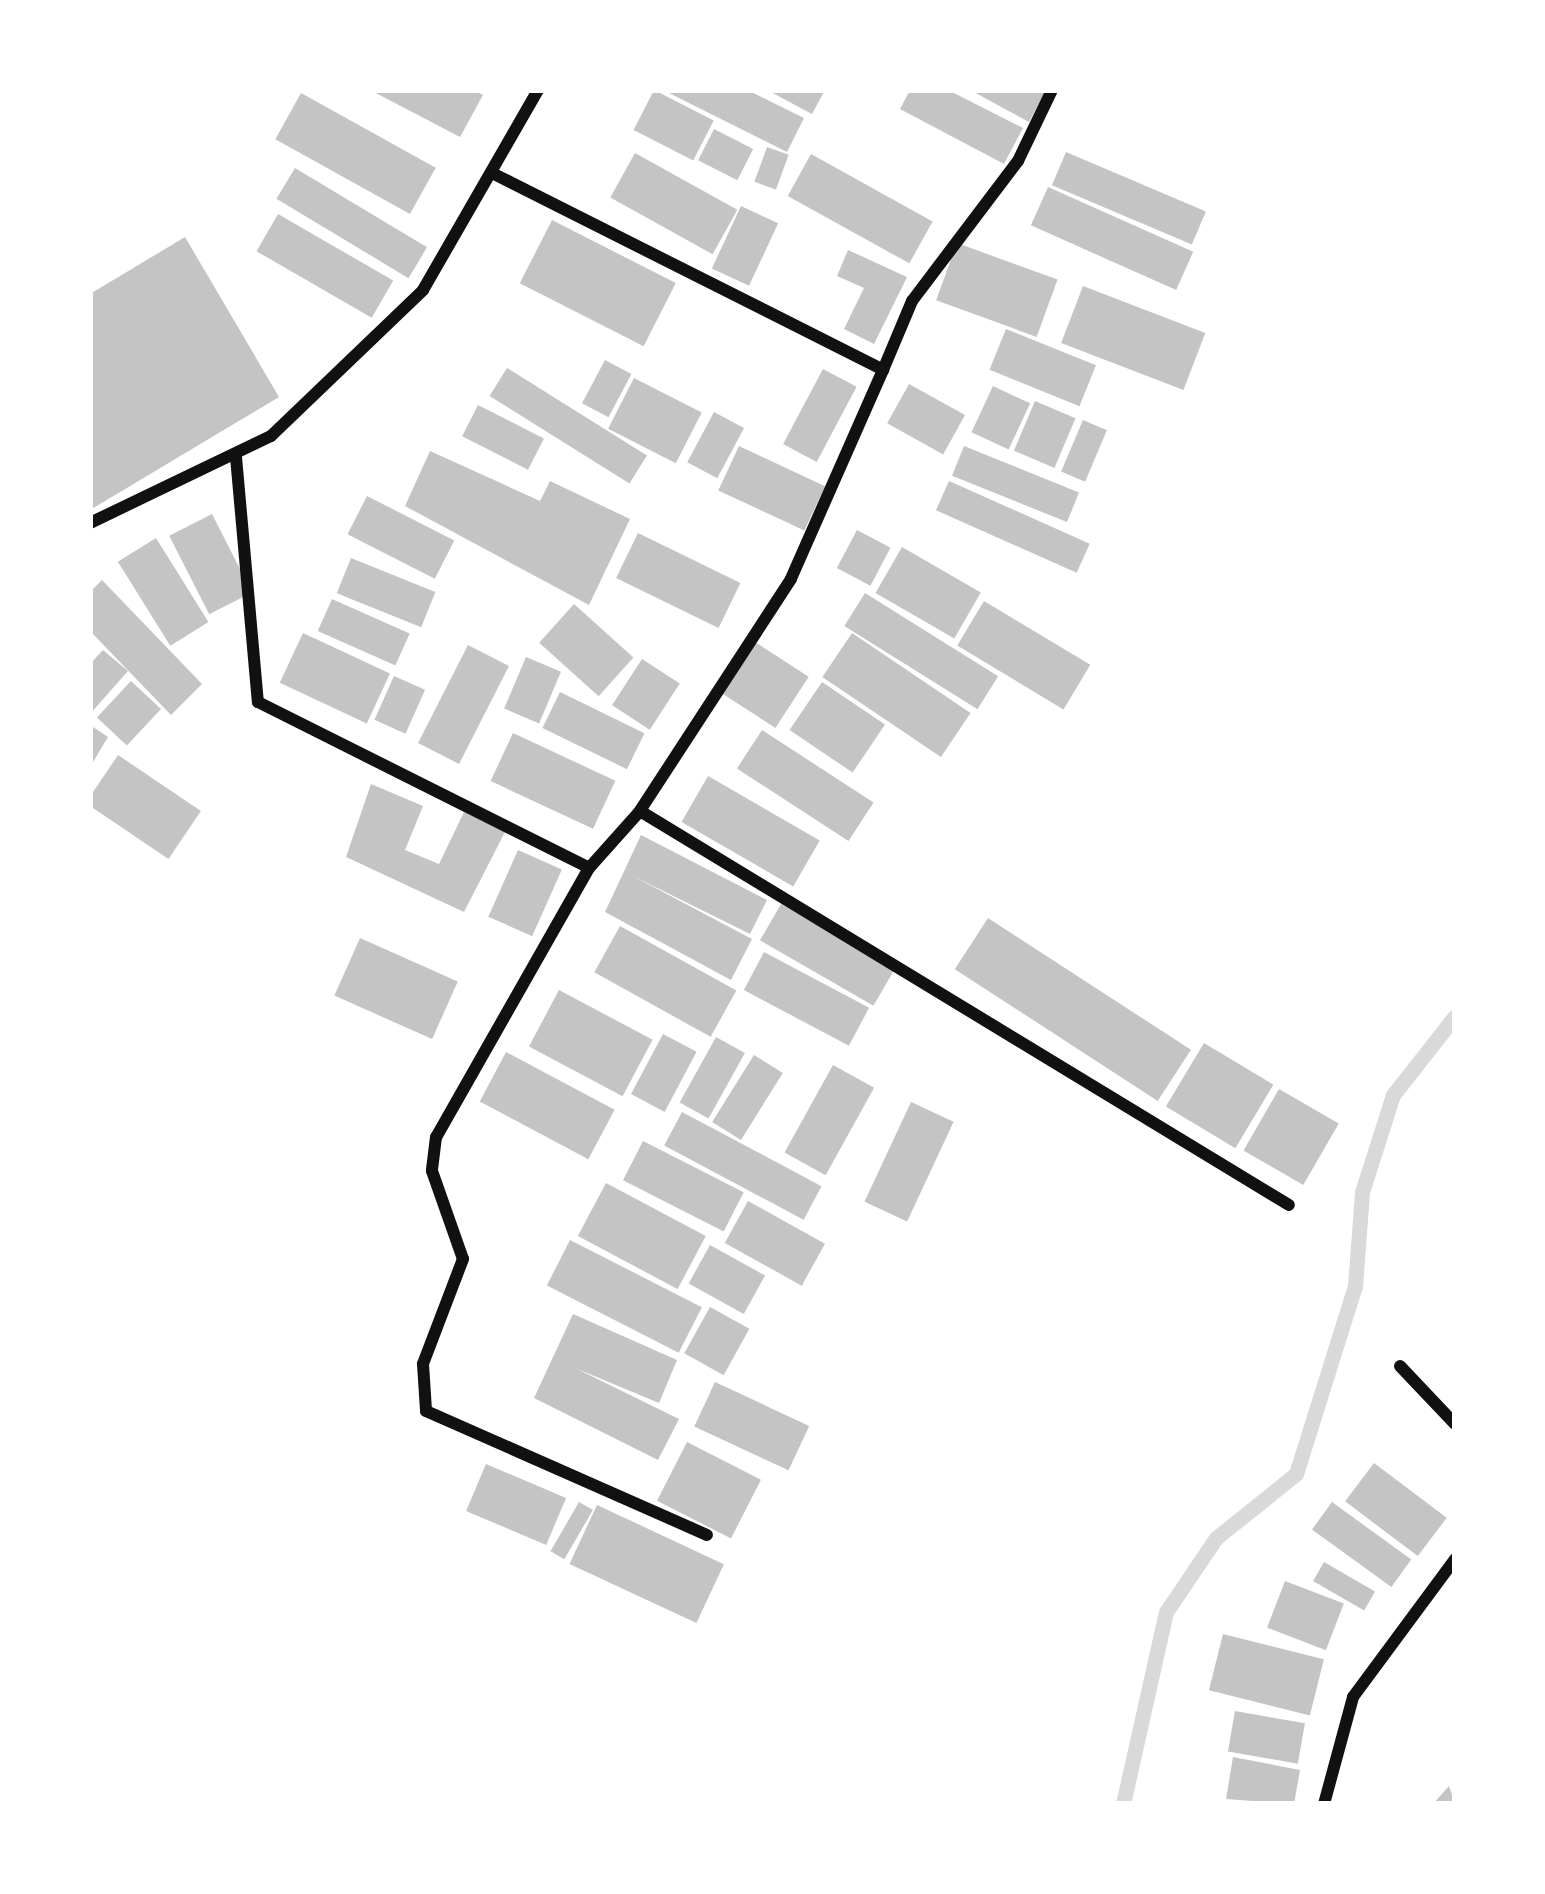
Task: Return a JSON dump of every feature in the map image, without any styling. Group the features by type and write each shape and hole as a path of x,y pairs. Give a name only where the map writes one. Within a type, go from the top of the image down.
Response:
{"street":[{"path":"90,523 236,457 423,290 538,90"},
{"path":"706,1535 452,1429 426,1411 420,1388 463,1259 432,1171 436,1137 589,868 640,811 791,579 913,301 1018,161 1052,90"},
{"path":"492,173 883,370"},
{"path":"236,457 258,701 589,868"},
{"path":"640,811 1289,1205"},
{"path":"1400,1366 1455,1424"},
{"path":"1324,1804 1353,1697 1455,1559"}],"building":[{"path":"370,90 473,90 483,95 460,137"},
{"path":"654,90 714,120 693,161 634,130"},
{"path":"663,90 747,90 804,118 787,152"},
{"path":"767,90 825,90 812,114"},
{"path":"910,90 948,90 1023,128 1004,164 900,109"},
{"path":"970,90 1046,90 1029,122"},
{"path":"301,93 436,168 410,214 275,139"},
{"path":"714,129 753,149 737,180 698,160"},
{"path":"767,147 789,155 776,190 754,182"},
{"path":"1066,152 1206,211 1192,245 1052,185"},
{"path":"635,153 737,210 713,254 610,198"},
{"path":"811,154 933,221 909,263 788,196"},
{"path":"295,168 427,247 408,278 276,199"},
{"path":"1048,187 1193,252 1176,290 1031,225"},
{"path":"741,206 778,223 749,286 712,269"},
{"path":"278,214 393,280 372,318 256,251"},
{"path":"552,220 676,283 644,346 520,283"},
{"path":"185,237 279,397 90,510 90,294"},
{"path":"957,243 1058,280 1037,337 936,300"},
{"path":"848,250 907,277 874,344 844,329 864,288 837,276"},
{"path":"1083,286 1205,333 1183,390 1061,343"},
{"path":"1006,329 1096,365 1079,406 990,370"},
{"path":"605,360 631,374 608,417 582,403"},
{"path":"507,368 647,455 629,483 490,396"},
{"path":"823,369 857,387 817,462 783,444"},
{"path":"634,378 702,413 676,463 608,429"},
{"path":"909,384 965,415 943,454 887,423"},
{"path":"993,386 1030,403 1009,450 971,432"},
{"path":"1035,401 1076,418 1054,468 1014,451"},
{"path":"478,405 544,439 528,470 462,436"},
{"path":"714,412 744,428 717,478 687,462"},
{"path":"1083,420 1107,430 1085,482 1061,472"},
{"path":"739,446 825,486 804,531 718,490"},
{"path":"964,446 1079,492 1067,522 952,476"},
{"path":"430,451 540,501 550,481 630,519 589,605 405,506"},
{"path":"949,481 1090,544 1077,573 936,510"},
{"path":"367,496 454,540 435,579 347,534"},
{"path":"212,514 252,592 209,614 169,536"},
{"path":"857,530 891,548 870,586 837,568"},
{"path":"638,533 740,583 719,628 616,578"},
{"path":"156,538 208,622 170,646 118,562"},
{"path":"902,547 981,592 954,638 876,593"},
{"path":"351,558 435,592 421,627 337,593"},
{"path":"102,580 202,684 171,715 90,631 90,592"},
{"path":"865,593 998,676 977,709 844,626"},
{"path":"332,599 410,634 395,666 318,631"},
{"path":"984,601 1090,665 1064,709 957,646"},
{"path":"574,604 633,658 599,696 539,643"},
{"path":"303,633 390,674 367,723 280,683"},
{"path":"852,633 971,713 941,757 822,677"},
{"path":"755,642 809,677 775,728 722,693"},
{"path":"468,645 509,666 459,764 418,743"},
{"path":"103,650 128,671 90,714 90,664"},
{"path":"526,657 561,672 539,723 504,709"},
{"path":"642,659 680,684 650,730 612,705"},
{"path":"394,676 425,690 406,734 374,720"},
{"path":"131,681 161,709 127,746 97,718"},
{"path":"822,682 885,724 853,773 790,730"},
{"path":"560,692 644,733 627,769 542,728"},
{"path":"90,725 108,737 90,767"},
{"path":"762,730 874,802 848,841 737,769"},
{"path":"513,733 615,781 593,829 491,781"},
{"path":"118,755 201,811 168,859 90,806 90,797"},
{"path":"708,776 820,840 793,886 682,822"},
{"path":"371,784 423,806 405,850 439,864 464,812 505,832 464,912 346,857"},
{"path":"641,835 767,900 750,934 631,875 752,939 731,980 605,912"},
{"path":"518,850 562,870 532,936 488,917"},
{"path":"781,904 894,969 873,1006 760,940"},
{"path":"988,918 1191,1050 1158,1101 955,969"},
{"path":"620,926 736,990 711,1037 594,972"},
{"path":"360,938 458,982 432,1039 334,996"},
{"path":"764,952 869,1008 849,1046 744,990"},
{"path":"559,990 653,1040 623,1096 529,1047"},
{"path":"663,1034 697,1052 665,1112 631,1094"},
{"path":"716,1037 745,1053 709,1119 680,1103"},
{"path":"1204,1043 1273,1085 1235,1148 1166,1106"},
{"path":"506,1052 615,1110 588,1159 480,1101"},
{"path":"754,1055 783,1073 741,1140 712,1122"},
{"path":"833,1065 874,1088 826,1175 785,1152"},
{"path":"1279,1089 1339,1124 1303,1185 1244,1150"},
{"path":"911,1102 954,1122 907,1222 865,1202"},
{"path":"682,1112 822,1186 804,1220 664,1146"},
{"path":"643,1141 744,1192 724,1232 623,1180"},
{"path":"606,1183 706,1236 678,1289 578,1236"},
{"path":"748,1201 825,1244 802,1286 725,1243"},
{"path":"570,1240 702,1307 679,1353 547,1285"},
{"path":"710,1245 765,1276 744,1314 689,1283"},
{"path":"710,1307 749,1329 724,1375 684,1353"},
{"path":"573,1314 677,1360 659,1403 575,1368 679,1419 658,1460 534,1398"},
{"path":"715,1382 809,1426 789,1470 694,1426"},
{"path":"687,1442 761,1480 731,1538 657,1501"},
{"path":"1374,1463 1447,1518 1418,1556 1345,1501"},
{"path":"486,1464 566,1498 546,1545 466,1511"},
{"path":"579,1502 593,1510 564,1559 550,1551"},
{"path":"1332,1502 1411,1560 1391,1587 1312,1530"},
{"path":"597,1505 724,1564 696,1623 570,1564"},
{"path":"1324,1562 1375,1592 1364,1611 1313,1581"},
{"path":"1285,1581 1344,1604 1326,1650 1267,1628"},
{"path":"1223,1634 1324,1659 1310,1715 1209,1690"},
{"path":"1235,1711 1305,1723 1298,1764 1228,1751"},
{"path":"1233,1757 1300,1770 1294,1804 1226,1799"},
{"path":"1449,1786 1455,1804 1433,1804"}],"waterway":[{"path":"1123,1804 1166,1612 1216,1538 1296,1474 1355,1286 1362,1192 1393,1095 1455,1016"}]}
